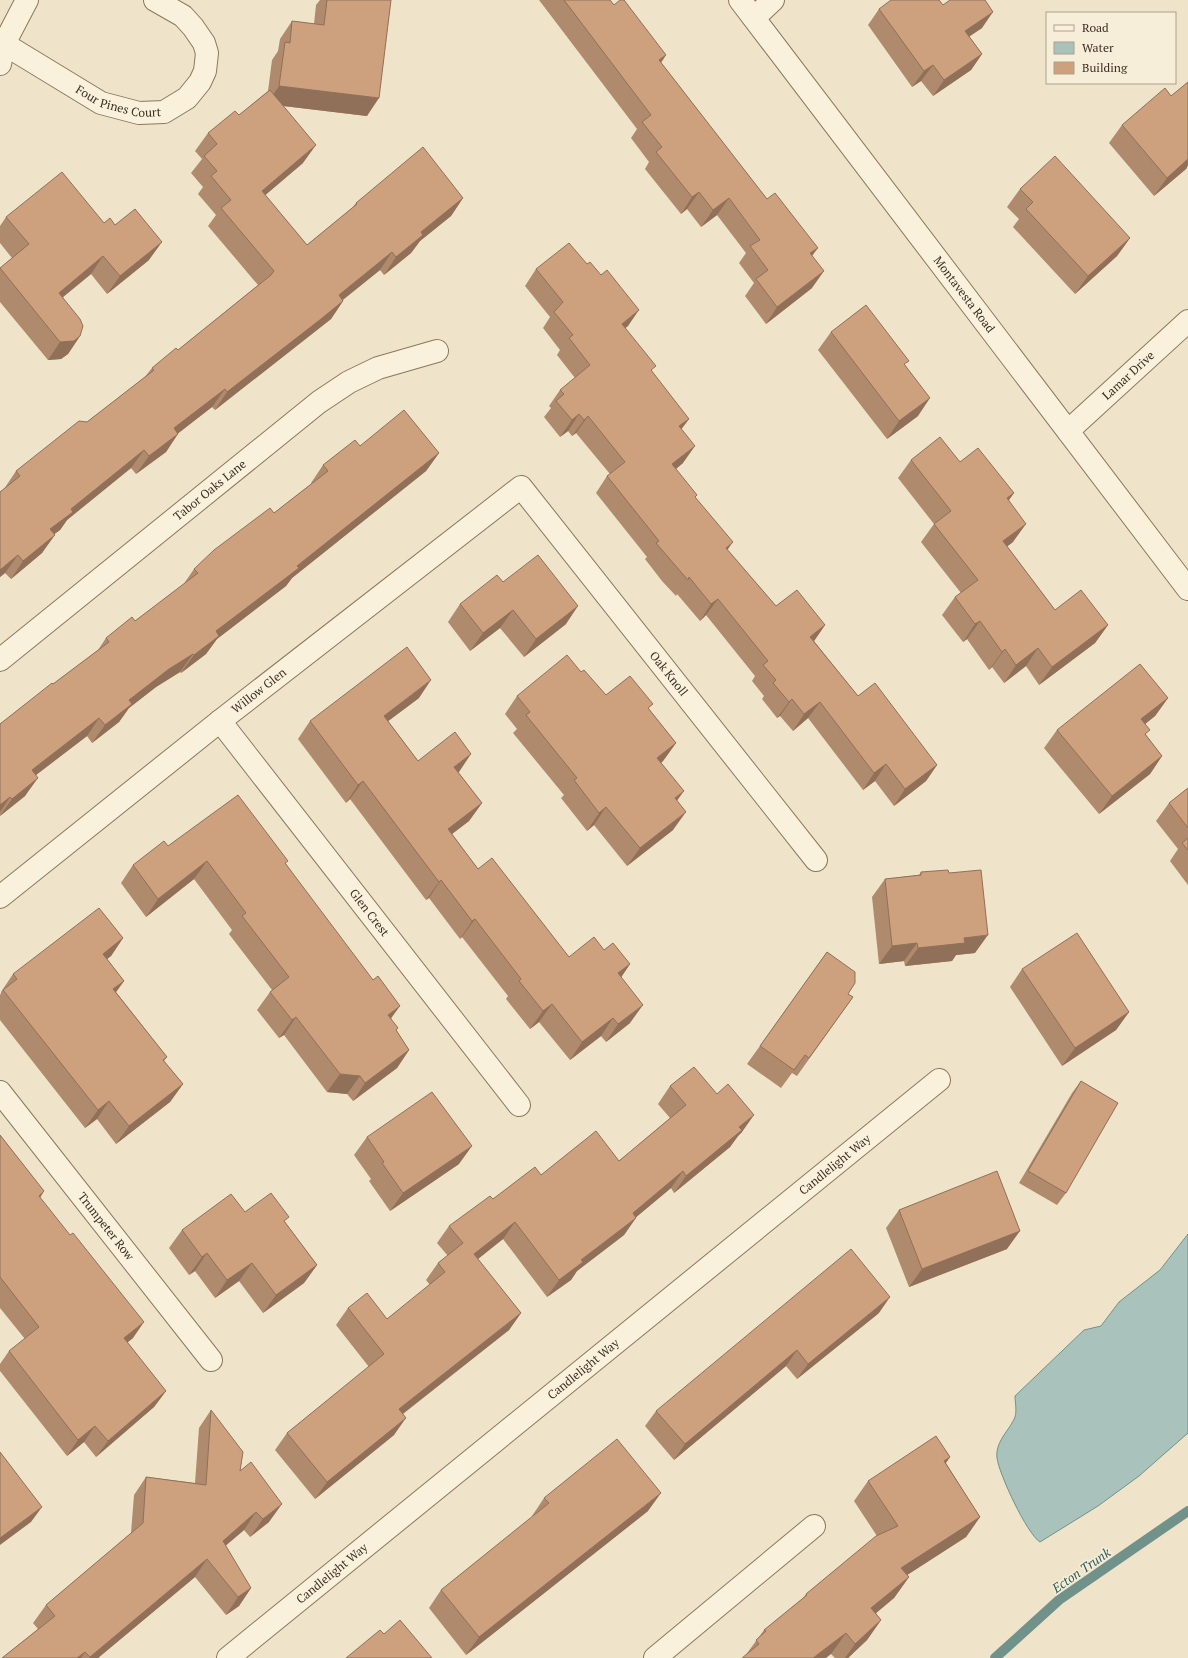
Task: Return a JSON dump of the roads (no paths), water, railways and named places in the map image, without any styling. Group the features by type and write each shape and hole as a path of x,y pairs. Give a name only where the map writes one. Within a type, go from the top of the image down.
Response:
{"street":[{"path":"1,52 27,0"},
{"name":"Four Pines Court","path":"1,52 101,103 139,113 164,112 187,98 200,82 205,71 207,53 204,43 193,27 182,16 155,0"},
{"name":"Montavesta Road","path":"740,0 1188,590"},
{"path":"754,18 773,0"},
{"name":"Lamar Drive","path":"1068,431 1188,321"},
{"name":"Tabor Oaks Lane","path":"0,660 320,402 349,382 378,368 437,351"},
{"name":"Willow Glen","path":"0,897 220,721 521,488"},
{"name":"Oak Knoll","path":"521,488 816,860"},
{"name":"Glen Crest","path":"220,721 519,1105"},
{"name":"Candlelight Way","path":"228,1658 939,1080"},
{"name":"Trumpeter Row","path":"0,1092 211,1360"},
{"path":"655,1658 814,1526"}],"water":[{"path":"1188,1234 1188,1433 1139,1476 1098,1506 1040,1542 1028,1528 1014,1503 997,1458 1000,1441 1016,1415 1015,1396 1084,1330 1101,1326 1119,1302 1160,1270"}],"waterway":[{"name":"Ecton Trunk","path":"995,1658 1059,1600 1188,1511"}]}
